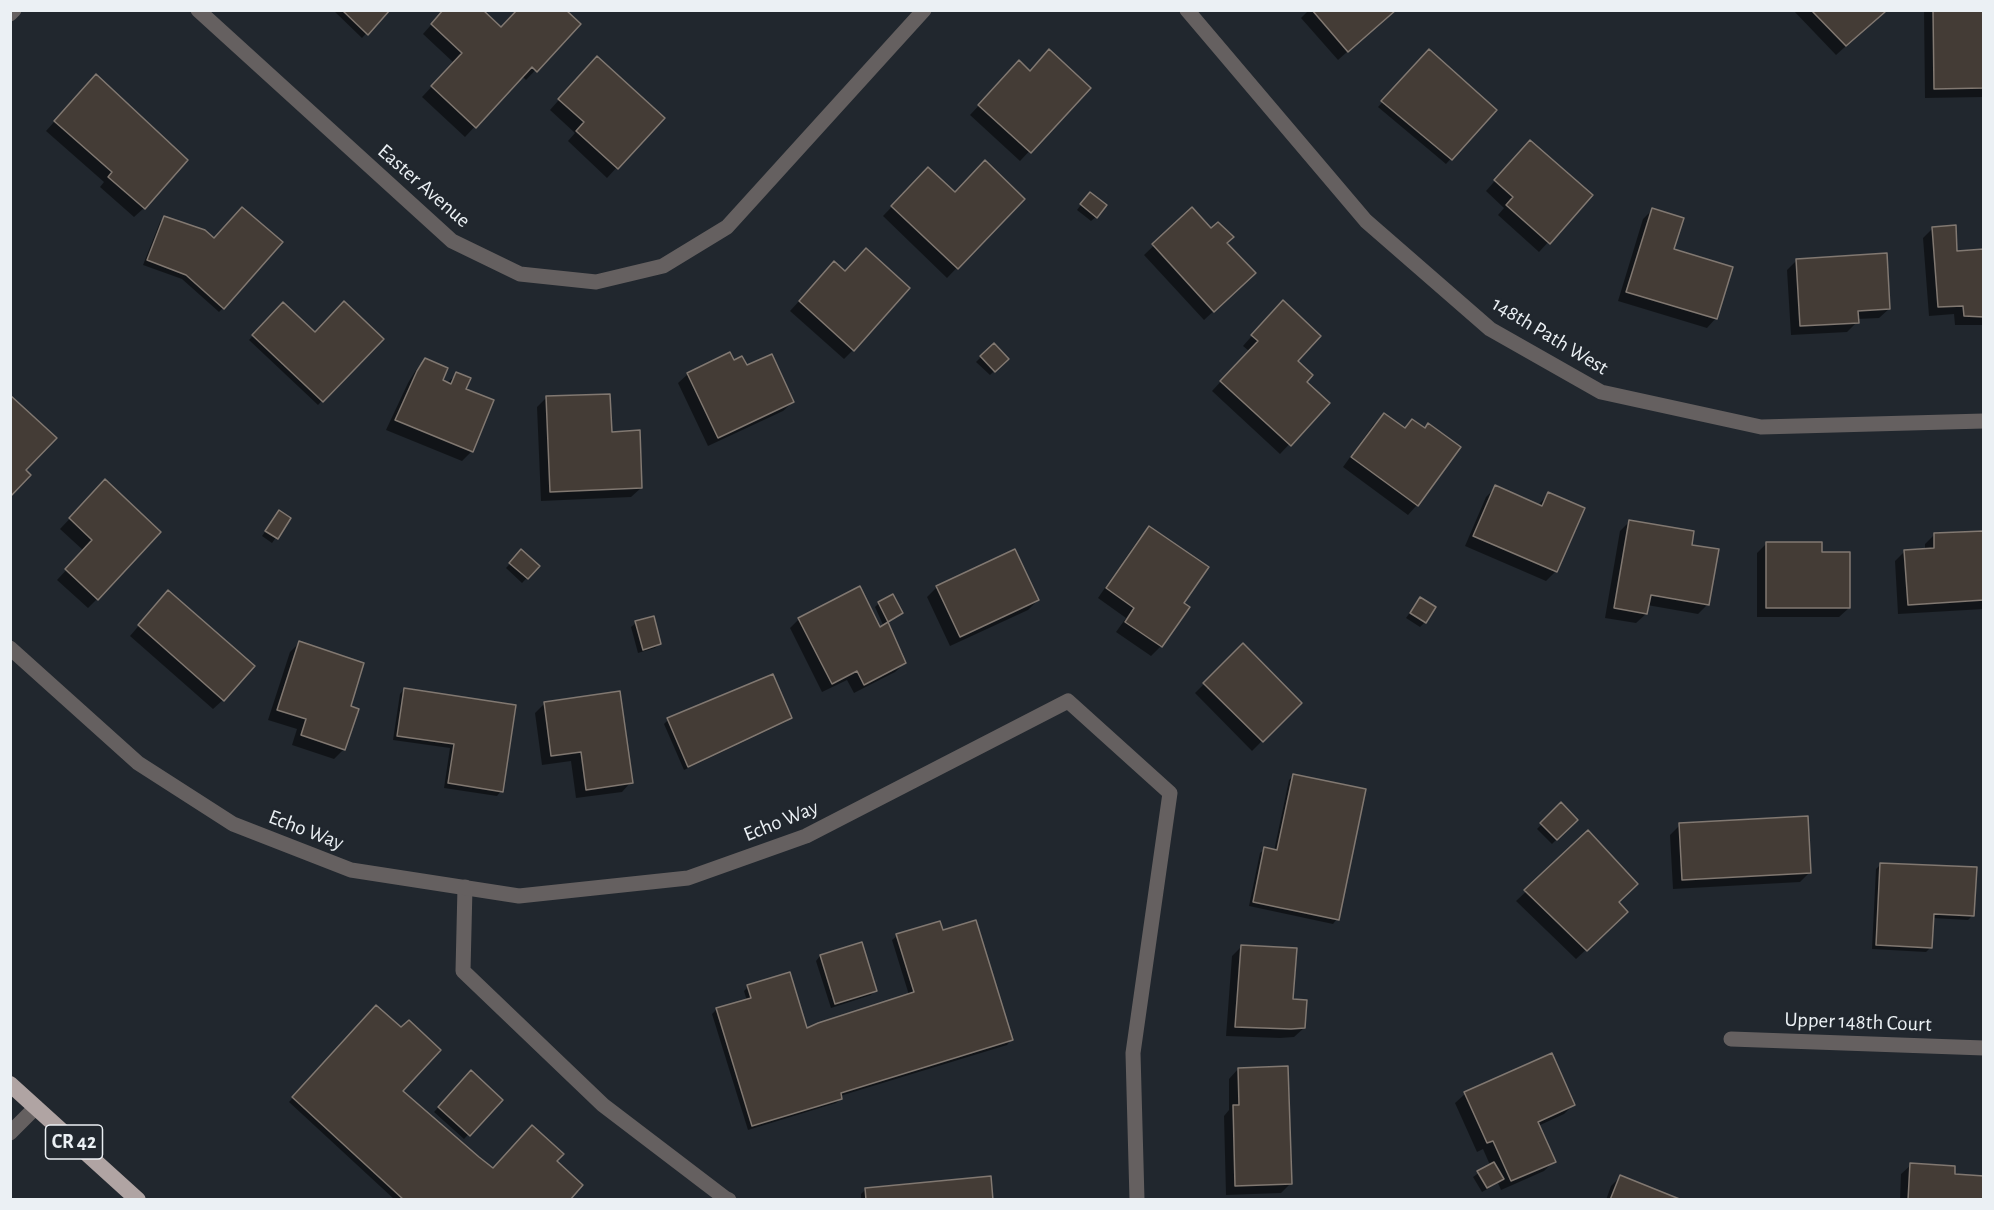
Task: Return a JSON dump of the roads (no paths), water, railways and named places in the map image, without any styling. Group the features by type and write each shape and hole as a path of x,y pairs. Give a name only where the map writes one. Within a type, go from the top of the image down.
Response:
{"highway":[{"name":"CR 42","path":"10,1084 138,1200"}],"street":[{"path":"10,14 14,10"},
{"name":"Easter Avenue","path":"198,10 452,241 520,274 596,282 663,266 727,227 924,10"},
{"name":"148th Path West","path":"1187,10 1365,221 1490,328 1600,392 1761,427 1983,421"},
{"name":"Echo Way","path":"10,648 138,763 233,824 351,870 519,896 688,878 806,836 1068,701 1170,793 1133,1053 1137,1200"},
{"path":"465,887 463,972 603,1105 729,1200"},
{"name":"Upper 148th Court","path":"1731,1039 1983,1048"},
{"path":"10,1133 36,1107"}]}
